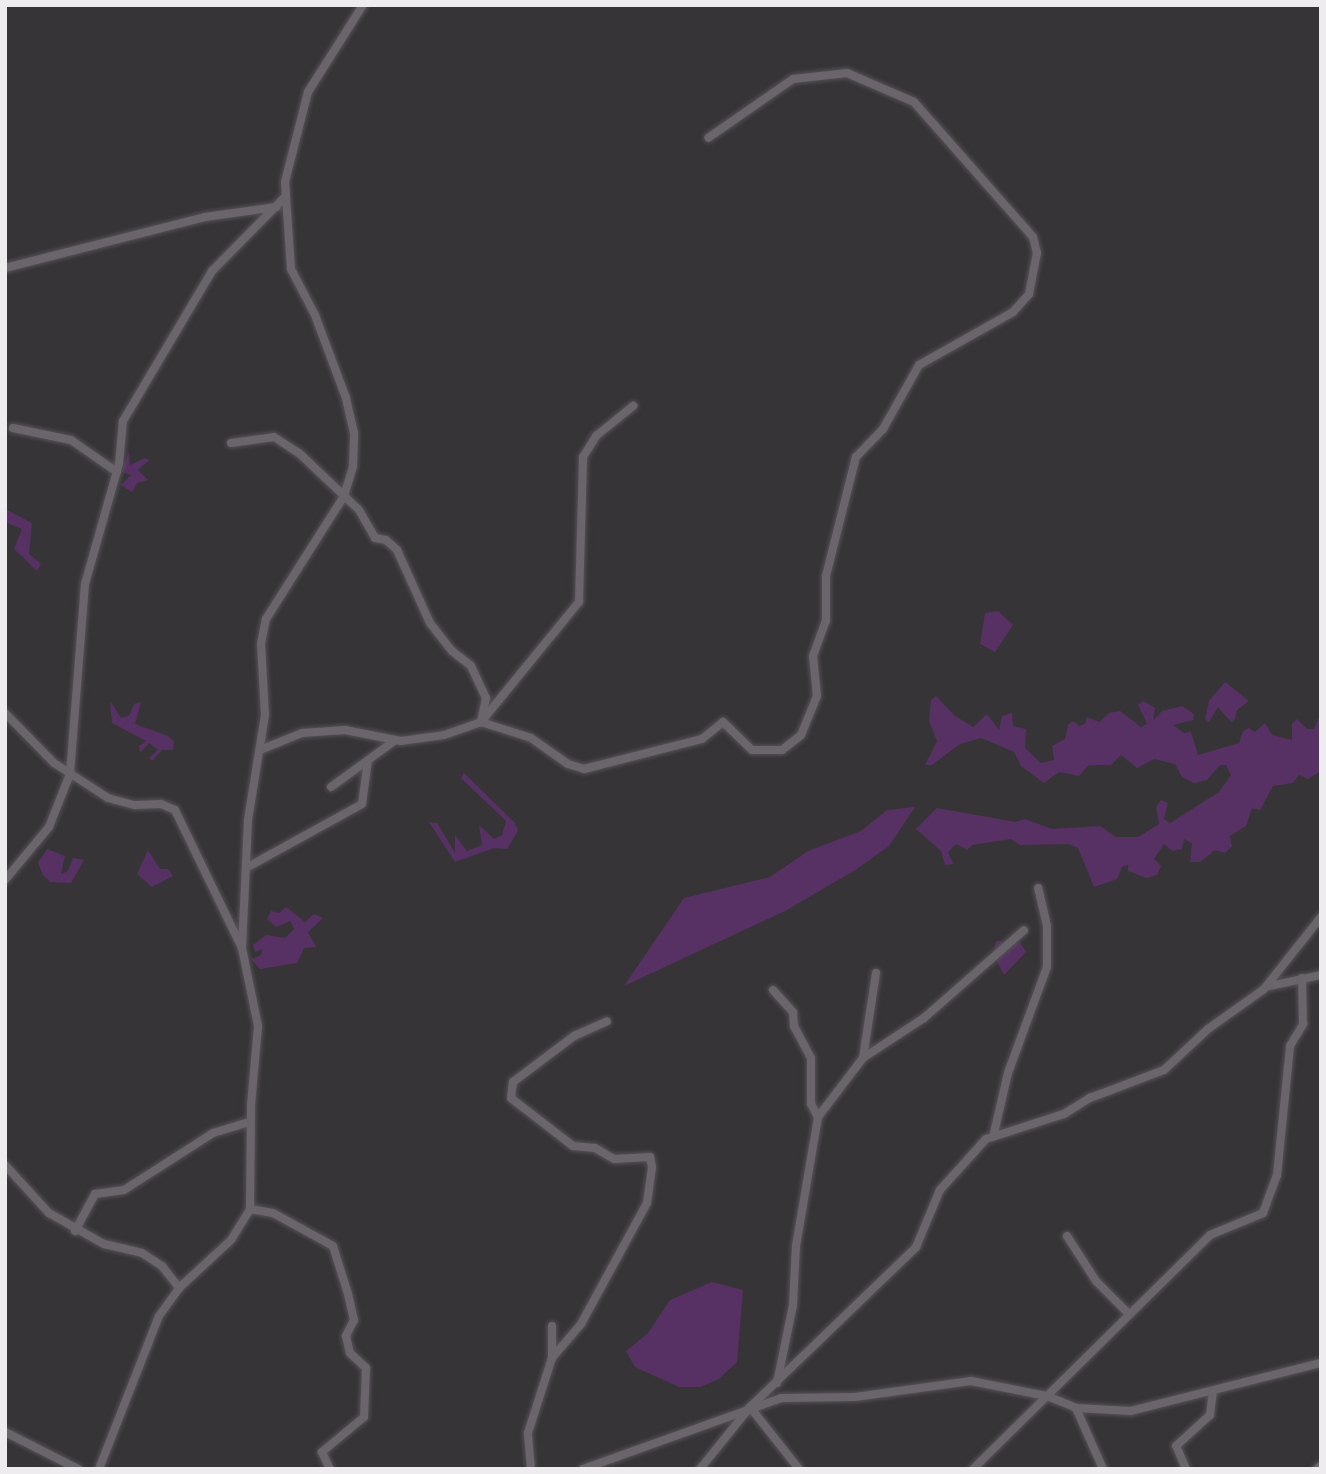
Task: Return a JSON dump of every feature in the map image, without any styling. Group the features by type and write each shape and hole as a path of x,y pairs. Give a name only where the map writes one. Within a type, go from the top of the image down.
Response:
{"street":[{"path":"242,948 246,868 265,715 261,644 266,619 344,496 353,466 354,433 346,398 315,315 291,269 285,197 308,92 363,5"},
{"path":"481,722 531,738 568,764 584,769 702,739 723,722 752,750 782,750 801,735 817,696 813,656 827,621 826,576 856,457 883,429 919,365 1013,312 1029,294 1037,253 1033,237 934,121 914,102 883,86 847,73 793,79 708,138"},
{"path":"5,880 49,827 70,774 85,584 117,472 123,421 158,369 190,302 212,271 285,197"},
{"path":"5,268 133,233 244,209 276,207"},
{"path":"260,750 302,733 345,730 396,740 444,736 481,722 579,602 583,457 596,436 633,406"},
{"path":"13,428 71,440 117,472"},
{"path":"231,443 274,437 299,453 359,510 374,538 386,540 397,550 430,623 452,652 471,666 486,698 481,722"},
{"path":"5,713 43,754 117,802 161,804 175,810 242,948 258,1026 250,1122 250,1209 231,1240 179,1288 159,1316 99,1469"},
{"path":"331,787 396,740"},
{"path":"246,868 362,804 368,760"},
{"path":"700,1469 750,1407 916,1247 940,1190 994,1133 1008,1073 1047,967 1047,926 1038,888"},
{"path":"994,1133 1064,1114 1090,1098 1152,1077 1265,989 1321,918"},
{"path":"776,1383 793,1305 796,1246 818,1117 863,1058 924,1018 1024,930"},
{"path":"863,1058 876,973"},
{"path":"1265,989 1321,975"},
{"path":"974,1469 1128,1313 1210,1235 1263,1213 1277,1175 1290,1046 1303,1024 1302,978"},
{"path":"774,990 793,1012 794,1026 811,1058 810,1095 818,1117"},
{"path":"552,1358 581,1324 647,1203 652,1167 650,1157 614,1159 594,1148 573,1146 511,1098 513,1082 574,1036 607,1021"},
{"path":"75,1231 95,1194 124,1190 213,1133 250,1122"},
{"path":"5,1165 33,1199 75,1231 142,1254 162,1266 179,1288"},
{"path":"250,1209 274,1213 333,1247 348,1294 354,1320 346,1336 350,1353 366,1368 364,1417 322,1452 330,1469"},
{"path":"1068,1236 1096,1281 1128,1313"},
{"path":"531,1469 528,1433 552,1358 552,1326"},
{"path":"583,1469 781,1398 855,1397 971,1381 1047,1396 1076,1408 1131,1411 1321,1363"},
{"path":"1186,1469 1176,1446 1210,1415 1213,1392"},
{"path":"750,1407 799,1469"},
{"path":"1076,1408 1103,1469"},
{"path":"5,1432 78,1469"}],"shaded area":[{"path":"129,452 130,465 145,458 149,460 138,470 148,480 137,483 132,492 121,485 131,475 121,472"},
{"path":"5,509 32,523 29,554 41,564 37,571 14,549 22,529 5,522"},
{"path":"998,611 1013,625 995,652 980,644 985,613"},
{"path":"1225,682 1249,701 1237,710 1235,719 1231,722 1218,707 1209,722 1205,719 1209,701"},
{"path":"936,696 955,716 973,727 987,714 999,730 1002,716 1012,713 1013,726 1026,729 1025,748 1041,763 1054,760 1052,746 1065,739 1068,725 1073,721 1079,726 1085,724 1087,717 1099,722 1109,713 1120,711 1141,727 1147,724 1138,705 1143,701 1155,708 1153,721 1162,711 1182,706 1194,714 1193,720 1173,725 1184,733 1191,732 1198,755 1239,743 1243,731 1249,728 1255,732 1265,723 1272,735 1292,740 1292,724 1297,719 1307,729 1314,729 1321,713 1321,771 1308,779 1299,775 1293,783 1273,786 1260,810 1252,808 1246,826 1230,836 1232,846 1225,853 1215,850 1200,862 1190,862 1192,843 1184,839 1182,849 1172,851 1164,844 1154,859 1161,866 1157,875 1147,878 1128,871 1128,865 1122,867 1117,879 1094,887 1078,848 1069,844 1020,845 1011,839 972,845 967,850 956,844 948,852 953,864 945,865 941,851 916,829 937,808 1016,822 1025,819 1052,829 1100,826 1116,837 1138,837 1159,824 1156,807 1161,800 1168,803 1164,819 1170,823 1219,792 1231,775 1226,765 1220,765 1207,780 1194,783 1182,777 1175,764 1154,759 1137,768 1121,755 1111,765 1089,765 1079,776 1059,772 1044,783 1021,766 1014,752 981,738 960,744 932,765 925,765 937,741 929,721 931,700"},
{"path":"110,701 121,718 129,716 134,704 141,702 135,724 168,736 174,742 173,750 162,750 152,761 149,758 158,750 149,743 140,753 139,746 146,741 112,723"},
{"path":"464,773 515,823 518,831 507,849 494,848 455,862 429,822 437,823 455,853 455,835 467,851 482,845 479,825 494,839 502,835 506,821 461,778"},
{"path":"915,807 889,846 857,869 785,911 624,986 684,898 770,877 808,851 861,831 887,810"},
{"path":"47,849 65,856 61,874 68,871 73,858 84,860 71,883 50,882 43,875 38,863"},
{"path":"148,850 160,869 168,869 173,876 152,887 137,874"},
{"path":"286,907 305,922 314,914 323,918 308,932 316,947 304,948 297,963 260,969 251,959 261,955 263,949 255,952 253,945 266,935 285,938 294,929 290,921 276,927 267,919 271,911 279,913"},
{"path":"996,941 1003,941 1008,949 1019,941 1026,952 1004,975 993,954"},
{"path":"712,1282 743,1290 737,1362 719,1379 700,1387 679,1387 635,1367 626,1351 648,1333 670,1300"}]}
